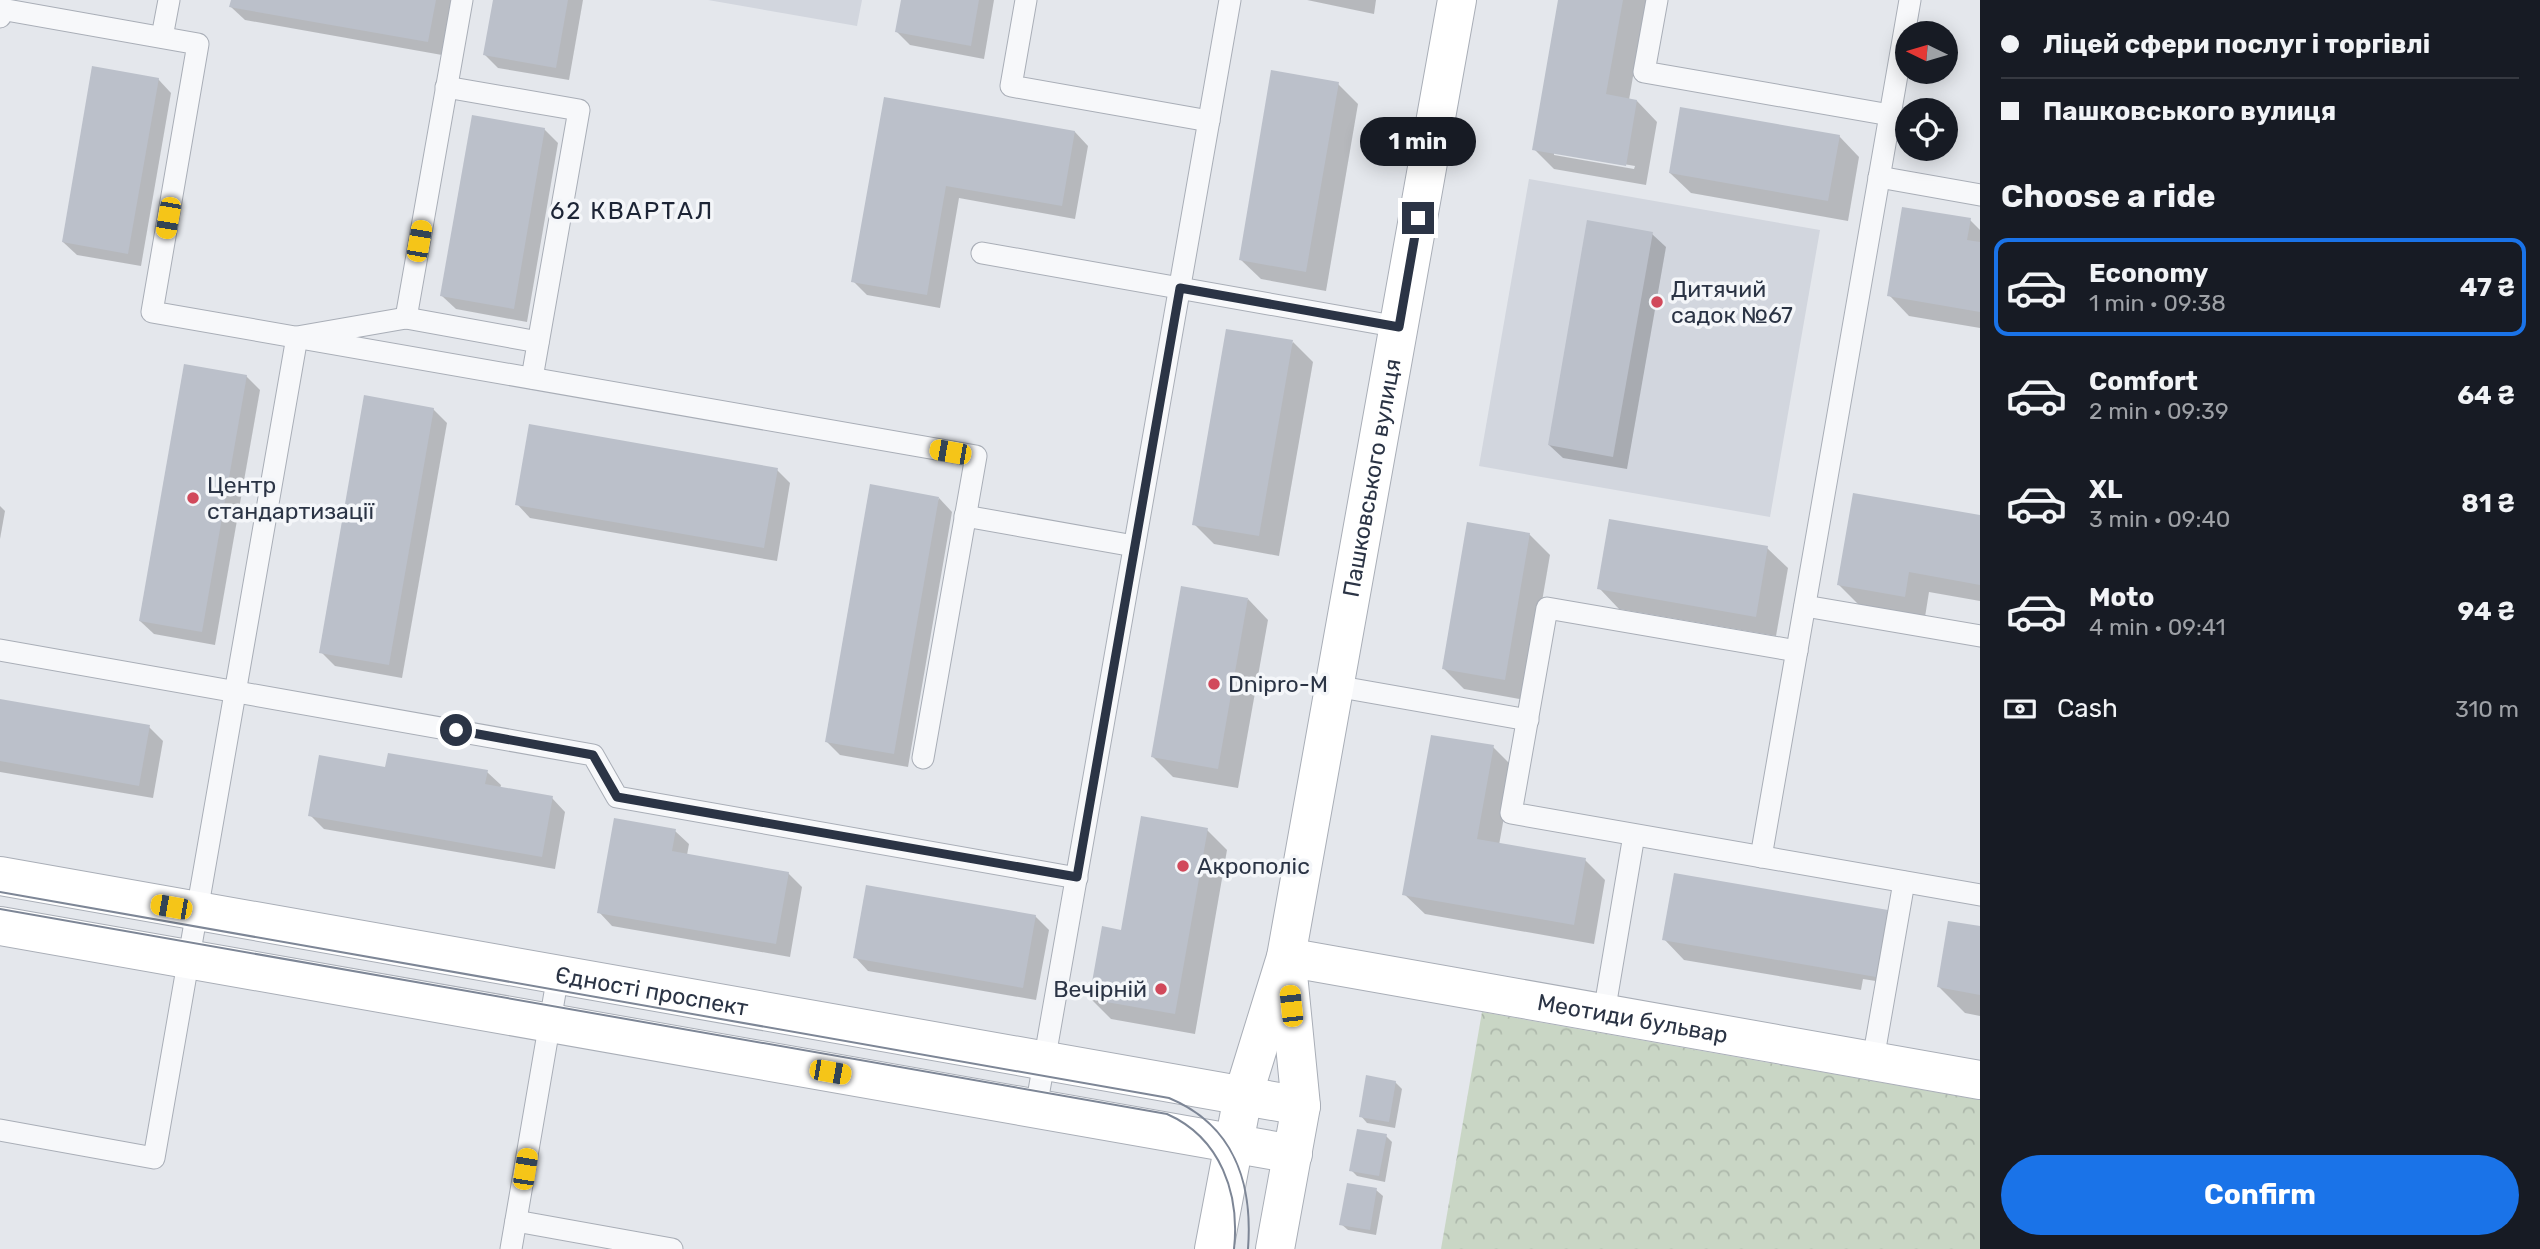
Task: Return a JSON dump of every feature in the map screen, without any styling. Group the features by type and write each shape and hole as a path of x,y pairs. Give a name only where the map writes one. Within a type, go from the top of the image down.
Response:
{"main road":[{"name":"Пашковського вулиця","path":"1214,1249 1243,1096 1286,957 1457,0"},
{"name":"Єдності проспект","path":"0,876 1301,1106"},
{"path":"0,926 1293,1154"},
{"name":"Пашковського вулиця","path":"1275,1249 1301,1106 1286,957"},
{"name":"Меотиди бульвар","path":"1286,957 1980,1080"}],"lane":[{"path":"162,37 169,0"},
{"path":"406,318 462,0"},
{"path":"1026,0 1011,86 1209,121"},
{"path":"1035,1108 1230,0"},
{"path":"1657,0 1644,72 1890,115"},
{"path":"1761,857 1910,0"},
{"path":"0,17 2,9 198,44 152,312 976,456 923,758"},
{"path":"446,87 579,110 532,378"},
{"path":"1879,177 1980,195"},
{"path":"982,253 1399,327"},
{"path":"297,337 406,318 538,342"},
{"path":"0,1130 154,1158 297,337"},
{"path":"965,516 1134,546"},
{"path":"1805,606 1980,636"},
{"path":"1797,651 1547,608 1511,813 1980,895"},
{"path":"0,650 593,755 617,797 1077,877"},
{"path":"1335,686 1528,720"},
{"path":"1604,1013 1634,835"},
{"path":"1873,1060 1904,882"},
{"path":"511,1249 558,975"},
{"path":"516,1221 672,1249"}],"shaded area":[{"path":"708,0 862,0 857,26"},
{"name":"Дитячий садок №67","path":"1529,179 1820,230 1770,517 1479,466"}],"green space":[{"path":"1482,1012 1980,1100 1980,1249 1441,1249"}],"building":[{"path":"231,0 436,0 428,42 229,7"},
{"path":"493,0 568,0 556,68 483,55"},
{"path":"901,0 979,0 971,46 895,32"},
{"path":"1558,0 1623,0 1606,94 1637,100 1626,166 1532,150"},
{"path":"92,66 159,78 128,254 62,242"},
{"path":"1271,70 1339,82 1306,272 1239,260"},
{"path":"884,97 1075,131 1062,206 946,186 927,295 851,282"},
{"path":"1680,107 1840,135 1828,201 1669,173"},
{"path":"472,115 545,128 514,309 440,296"},
{"path":"1902,207 1971,218 1967,240 1980,242 1980,312 1887,296"},
{"path":"1587,220 1653,232 1613,457 1548,445"},
{"path":"1226,329 1293,340 1259,536 1192,525"},
{"path":"184,364 247,375 202,632 139,621"},
{"path":"364,395 434,408 389,665 319,653"},
{"path":"529,424 778,468 764,548 515,505"},
{"path":"870,484 939,497 894,754 825,742"},
{"path":"1853,493 1980,515 1980,585 1909,572 1905,597 1837,585"},
{"path":"1609,519 1768,546 1756,617 1597,589"},
{"path":"1467,522 1530,533 1505,680 1442,669"},
{"path":"1181,586 1248,598 1218,769 1151,757"},
{"path":"0,699 150,725 139,786 0,761"},
{"path":"1431,735 1494,745 1477,839 1586,858 1574,925 1402,895"},
{"path":"388,753 488,770 485,784 553,796 542,857 308,816 319,755 385,767"},
{"path":"1141,816 1208,828 1175,1014 1089,999 1102,926 1121,930"},
{"path":"614,818 676,829 672,851 789,872 776,944 597,913"},
{"path":"1674,873 1888,910 1876,977 1662,940"},
{"path":"866,885 1036,915 1023,988 853,958"},
{"path":"1948,921 1980,926 1980,995 1937,987"},
{"path":"1366,1075 1396,1081 1389,1122 1359,1117"},
{"path":"1357,1129 1387,1134 1379,1176 1349,1171"},
{"path":"1347,1183 1377,1188 1370,1230 1339,1225"}],"tram line":[{"path":"0,892 1169,1098 1209,1124 1224,1140 1235,1159 1247,1201 1248,1249"},
{"path":"0,909 1167,1114 1186,1124 1201,1137 1223,1170 1234,1208 1234,1249"}],"place":[{"name":"Дитячий садок №67","path":"1657,302"},
{"name":"Центр стандартизації","path":"193,498"},
{"name":"Dnipro-M","path":"1214,684"},
{"name":"Акрополіс","path":"1183,866"},
{"name":"Вечірній","path":"1161,989"}],"district":[{"name":"62 КВАРТАЛ","path":"632,211"}],"route":[{"path":"456,730 593,755 617,797 1077,877 1180,288 1399,327 1418,218"}]}
